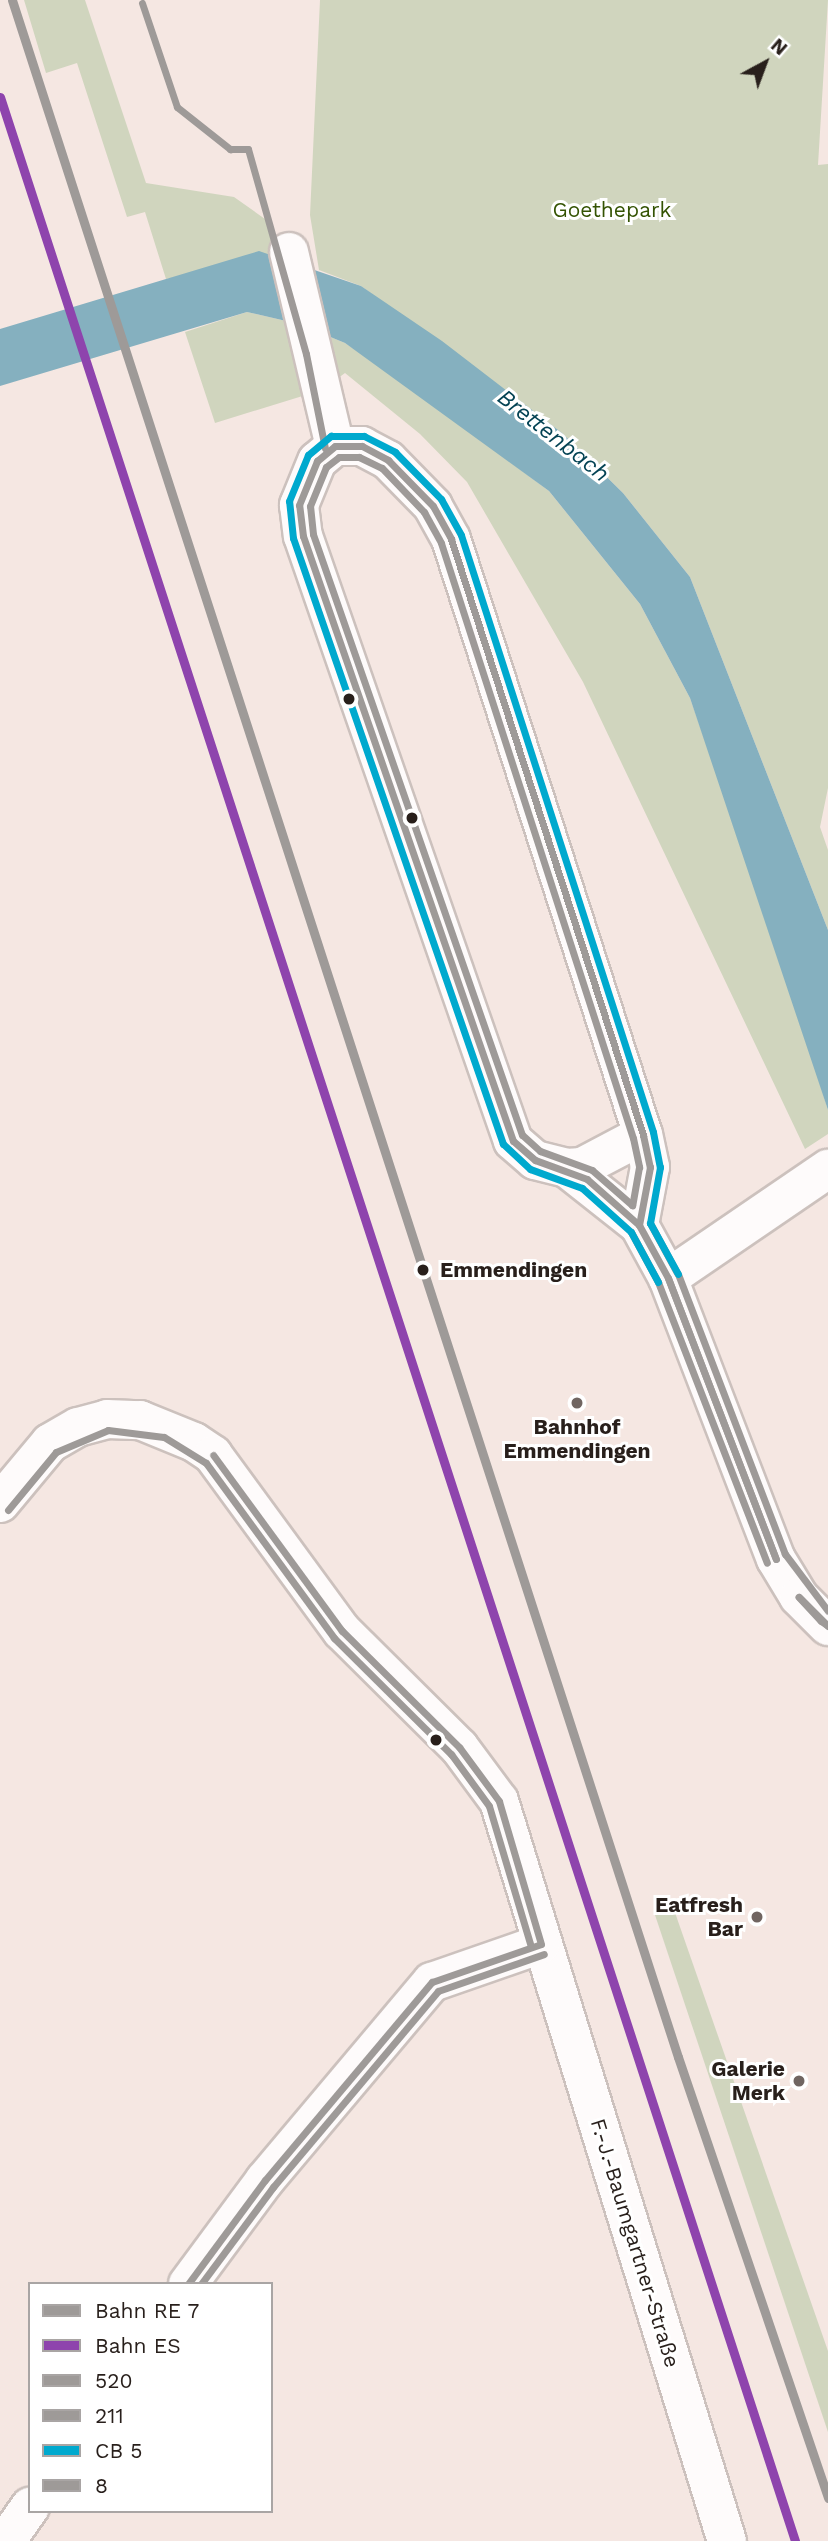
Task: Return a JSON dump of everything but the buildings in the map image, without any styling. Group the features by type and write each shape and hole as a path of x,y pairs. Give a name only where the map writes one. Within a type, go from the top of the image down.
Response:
{"street":[{"path":"289,252 316,352 335,446"},
{"path":"639,1226 650,1167 643,1135 451,539 433,506 388,460 362,446 335,446 317,461 299,505 314,576 513,1141 535,1160 567,1168 582,1167 643,1135"},
{"path":"567,1168 639,1226 668,1278 756,1518 799,1597 828,1626"},
{"path":"668,1278 828,1169"},
{"name":"F.-J.-Baumgartner-Straße","path":"0,1503 50,1443 107,1419 168,1427 213,1455 342,1631 459,1747 499,1801 727,2541"},
{"path":"189,2282 265,2180 432,1982 541,1944"},
{"path":"5,2541 28,2510"}],"green space":[{"path":"24,0 85,0 146,183 234,197 265,219 281,258 166,279 145,212 127,217 77,63 46,73"},
{"name":"Goethepark","path":"320,0 828,0 818,165 828,164 828,788 820,827 828,850 828,930 690,577 623,493 562,433 361,286 319,270 310,215"},
{"path":"247,312 299,324 345,343 393,375 549,491 640,604 690,698 781,958 828,1110 828,1134 805,1149 583,682 467,482 420,434 345,373 322,390 215,423 185,332"},
{"path":"672,1904 828,2351 828,2432 654,1912"}],"water":[{"name":"Brettenbach","path":"259,251 361,286 442,341 562,433 623,493 690,577 828,930 828,1110 690,698 640,604 549,491 345,343 299,324 247,312 0,386 0,329"}],"transit line":[{"path":"12,0 678,2057 828,2498"},
{"name":"211","path":"142,3 177,107 230,149 248,149 306,354 325,448"},
{"path":"658,1282 631,1232 582,1188 530,1169 503,1144 293,538 289,501 308,455 331,436 364,436 395,452 441,499 461,535 653,1132 660,1167 650,1223 678,1274"},
{"name":"520","path":"335,446 362,446 388,460 433,506 451,539 643,1135 650,1167 639,1225 587,1179 535,1160 513,1141 303,536 299,505 317,461 335,446"},
{"name":"211","path":"339,457 359,457 382,468 424,512 441,543 633,1138 639,1167 632,1205 592,1170 540,1151 522,1135 313,534 310,506 326,467 339,457"},
{"name":"211","path":"650,1223 677,1273"},
{"name":"520","path":"639,1225 668,1278"},
{"name":"211","path":"631,1232 658,1282 767,1563"},
{"name":"211","path":"678,1274 785,1554 828,1611"},
{"name":"520","path":"668,1278 776,1559"},
{"name":"520","path":"668,1278 776,1559"},
{"name":"8","path":"8,1510 56,1452 108,1430 164,1437 206,1463 334,1638 451,1754 489,1806 531,1947"},
{"name":"520","path":"189,2282 265,2180 432,1982 541,1944 499,1801 459,1747 342,1631 213,1455"},
{"name":"520","path":"799,1597 828,1626 821,1621 799,1597"},
{"name":"8","path":"202,2282 273,2187 438,1991 544,1954"}],"rail line":[{"name":"ES","path":"0,97 795,2541"}],"place":[{"name":"Emmendingen","path":"423,1270"},
{"name":"Bahnhof Emmendingen","path":"577,1403"},
{"name":"Eatfresh Bar","path":"757,1917"},
{"name":"Galerie Merk","path":"799,2081"}]}
